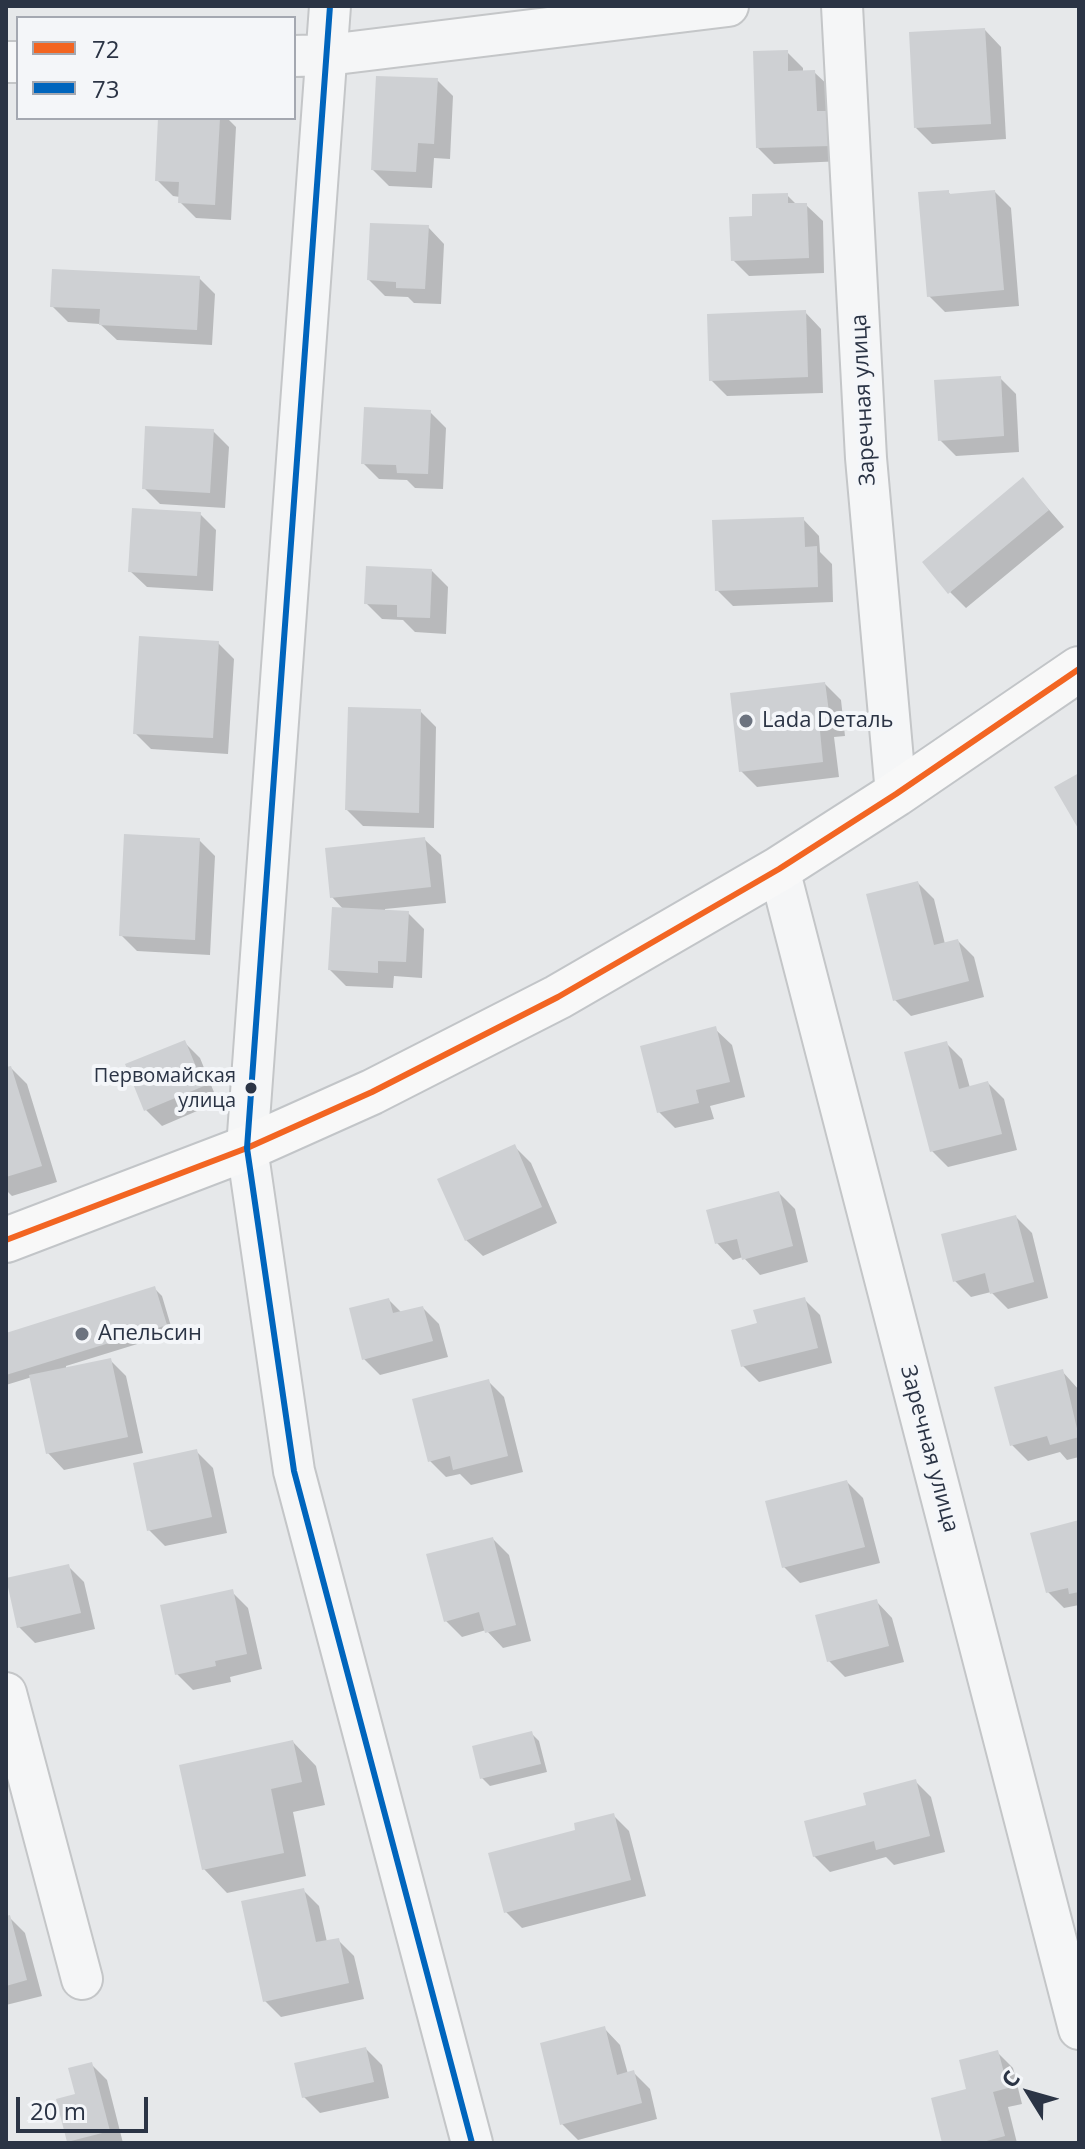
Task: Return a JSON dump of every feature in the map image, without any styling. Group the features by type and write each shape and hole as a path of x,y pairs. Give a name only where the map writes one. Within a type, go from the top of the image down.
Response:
{"main road":[{"path":"6,1240 247,1148 372,1092 558,997 779,869 896,794 1079,669"}],"street":[{"path":"330,6 311,56 247,1148 294,1471 472,2143"},
{"path":"311,56 728,6"},
{"name":"Заречная улица","path":"842,6 866,458 896,794"},
{"name":"Заречная улица","path":"779,869 1079,2029"},
{"path":"6,1693 82,1979"}],"building":[{"path":"985,28 991,124 914,128 909,32"},
{"path":"788,50 788,71 815,70 817,111 828,111 829,146 756,148 753,51"},
{"path":"376,76 438,78 434,144 418,143 416,172 371,170"},
{"path":"158,120 220,120 215,205 178,203 179,182 155,181"},
{"path":"949,190 949,194 995,190 1004,290 927,297 918,192"},
{"path":"788,193 788,203 807,203 809,258 731,261 729,217 752,216 752,194"},
{"path":"370,223 429,225 425,289 396,288 396,282 367,280"},
{"path":"52,269 200,276 197,330 99,325 100,309 50,307"},
{"path":"806,310 808,377 709,381 707,314"},
{"path":"1001,376 1004,436 938,441 934,380"},
{"path":"364,407 431,410 428,474 397,473 396,465 361,464"},
{"path":"145,426 214,429 210,493 142,489"},
{"path":"1023,477 1049,510 948,594 922,562"},
{"path":"132,508 201,512 197,576 128,572"},
{"path":"804,517 805,547 817,546 818,587 715,591 712,520"},
{"path":"366,566 432,569 430,618 397,617 397,605 364,604"},
{"path":"139,636 219,641 213,738 133,734"},
{"path":"825,682 830,720 819,721 823,762 739,772 730,693"},
{"path":"348,707 421,709 419,813 345,810"},
{"path":"1079,773 1079,830 1054,787"},
{"path":"124,834 200,838 195,940 119,936"},
{"path":"425,837 431,887 330,898 325,848"},
{"path":"918,881 934,945 958,939 969,981 893,1001 866,894"},
{"path":"332,907 409,911 406,962 378,961 378,973 328,970"},
{"path":"716,1026 730,1082 696,1090 699,1103 657,1113 640,1046"},
{"path":"185,1040 204,1086 144,1111 125,1064"},
{"path":"947,1041 959,1089 988,1081 1002,1134 930,1152 904,1052"},
{"path":"11,1066 42,1166 6,1177 6,1067"},
{"path":"515,1144 542,1207 465,1241 437,1179"},
{"path":"779,1191 793,1246 742,1260 737,1239 715,1244 706,1210"},
{"path":"1016,1215 1034,1282 990,1294 985,1273 953,1282 941,1234"},
{"path":"155,1286 167,1325 6,1375 6,1333"},
{"path":"805,1297 818,1348 741,1367 731,1330 757,1323 753,1310"},
{"path":"389,1298 393,1313 423,1306 433,1341 362,1360 349,1308"},
{"path":"111,1358 128,1437 46,1454 29,1375"},
{"path":"1063,1369 1079,1437 1050,1445 1047,1436 1010,1446 994,1387"},
{"path":"489,1379 508,1456 453,1470 450,1456 428,1462 412,1399"},
{"path":"197,1449 212,1517 147,1531 133,1463"},
{"path":"847,1480 865,1547 782,1568 765,1501"},
{"path":"1079,1520 1079,1592 1069,1594 1068,1588 1046,1593 1030,1533"},
{"path":"493,1537 516,1625 485,1633 479,1612 444,1622 426,1554"},
{"path":"69,1564 81,1613 17,1628 6,1578"},
{"path":"233,1589 247,1654 215,1661 216,1666 175,1675 160,1605"},
{"path":"877,1599 889,1646 827,1662 815,1615"},
{"path":"532,1731 541,1764 480,1779 472,1746"},
{"path":"293,1740 302,1782 271,1789 284,1853 202,1870 179,1765"},
{"path":"916,1779 930,1836 876,1850 874,1841 813,1857 804,1821 866,1805 863,1793"},
{"path":"614,1813 631,1880 504,1913 488,1853 575,1830 574,1823"},
{"path":"304,1888 316,1942 339,1938 349,1983 263,2002 241,1901"},
{"path":"10,1915 27,1980 6,1986 6,1916"},
{"path":"605,2026 617,2075 634,2070 642,2103 560,2125 540,2043"},
{"path":"366,2047 374,2082 302,2098 294,2063"},
{"path":"998,2050 1008,2088 993,2092 1005,2136 979,2143 942,2143 931,2098 966,2089 959,2060"},
{"path":"92,2062 110,2131 67,2142 56,2099 75,2094 68,2068"}],"transit line":[{"name":"73","path":"330,6 247,1148 294,1471 472,2143"},
{"name":"72","path":"6,1240 247,1148 372,1092 558,997 779,869 896,794 1079,669"}],"place":[{"name":"Lada Dеталь","path":"746,721"},
{"name":"Первомайская улица","path":"251,1088"},
{"name":"Апельсин","path":"82,1334"}]}
